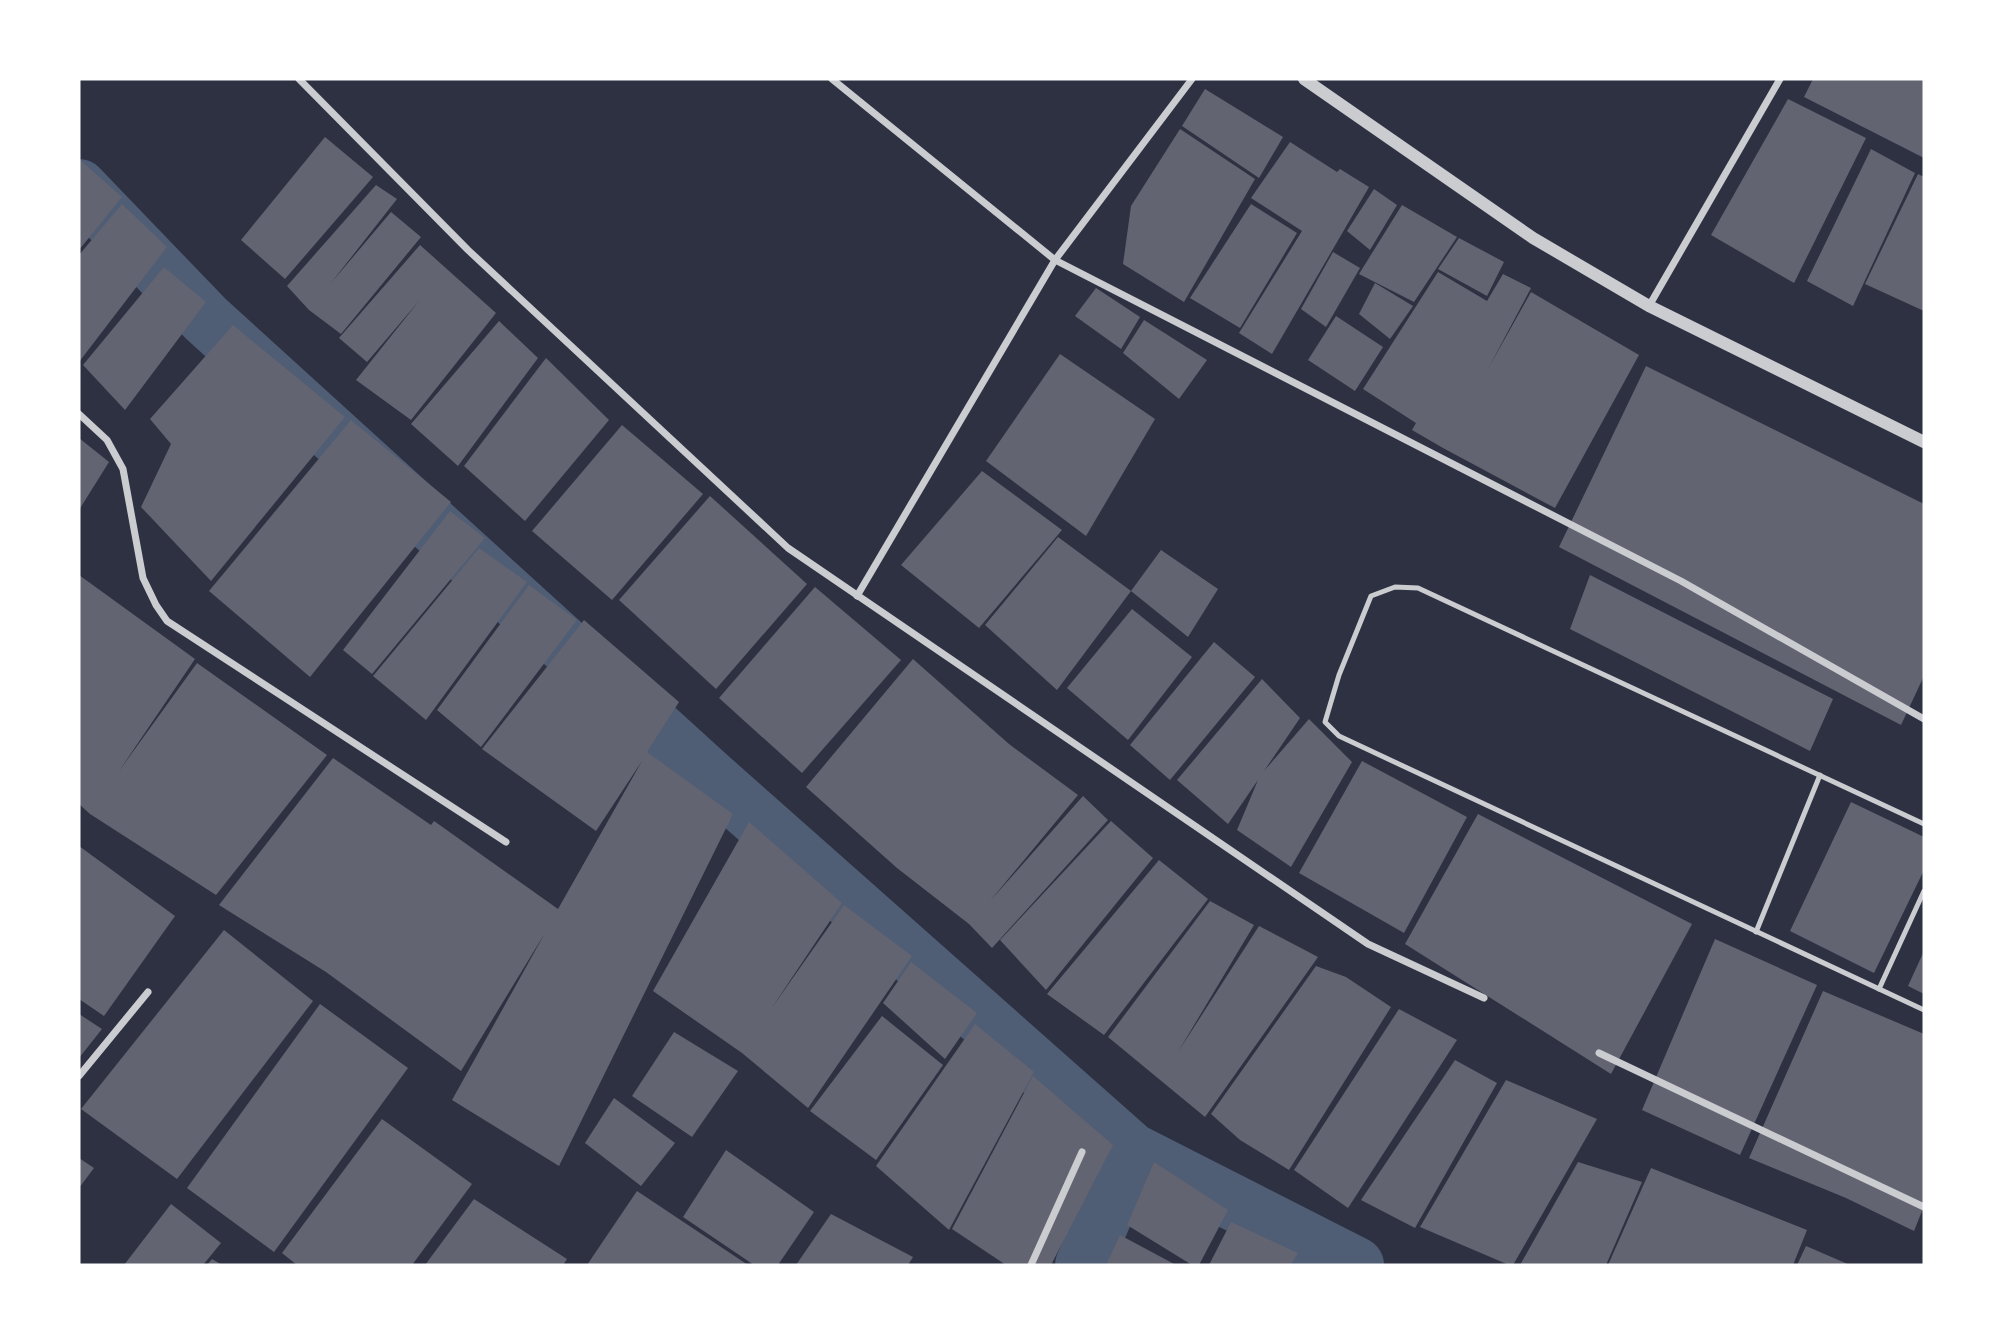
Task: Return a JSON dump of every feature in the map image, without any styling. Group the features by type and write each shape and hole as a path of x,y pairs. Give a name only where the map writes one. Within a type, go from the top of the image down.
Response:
{"street":[{"path":"299,79 468,250 788,548 1368,944 1484,998"},
{"path":"832,79 1055,260 1681,581 1924,719"},
{"path":"857,596 1055,260 1192,79"},
{"path":"1304,79 1533,238 1649,306 1924,442"},
{"path":"1649,306 1780,79"},
{"path":"79,414 107,440 123,469 143,578 156,606 167,621 506,842"},
{"path":"79,1076 148,992"},
{"path":"1599,1053 1924,1207"},
{"path":"1031,1265 1082,1152"}],"lane":[{"path":"1924,824 1418,588 1395,587 1371,596 1343,664 1325,722 1339,736 1924,1010"},
{"path":"1756,932 1820,775"},
{"path":"1879,989 1924,891"}],"building":[{"path":"1813,79 1924,79 1924,158 1804,97"},
{"path":"1205,89 1283,137 1259,178 1182,126"},
{"path":"1788,99 1866,138 1794,283 1711,235"},
{"path":"1180,129 1255,179 1184,302 1123,264 1131,206"},
{"path":"325,137 373,177 285,279 241,240"},
{"path":"1290,142 1337,172 1340,169 1369,187 1272,354 1239,333 1302,231 1251,198"},
{"path":"1871,149 1915,173 1853,306 1807,281"},
{"path":"79,159 122,197 79,250"},
{"path":"1918,174 1924,177 1924,311 1865,284"},
{"path":"376,185 397,199 331,283 391,212 421,237 341,334 309,310 287,286"},
{"path":"1374,189 1397,205 1370,250 1347,231"},
{"path":"122,204 167,247 79,362 79,255"},
{"path":"1251,204 1297,233 1240,328 1190,298"},
{"path":"1402,205 1457,237 1414,302 1359,274"},
{"path":"1459,238 1504,262 1487,296 1438,269"},
{"path":"420,245 496,313 411,420 356,380 419,301 367,362 339,338"},
{"path":"1333,252 1360,268 1326,327 1301,309"},
{"path":"164,267 206,302 125,410 83,365"},
{"path":"1438,272 1487,301 1503,274 1531,288 1489,367 1531,292 1639,355 1555,508 1412,430 1416,423 1363,389"},
{"path":"1375,283 1413,306 1390,339 1359,314"},
{"path":"1096,288 1140,317 1121,349 1075,316"},
{"path":"1336,316 1383,347 1355,391 1308,360"},
{"path":"1144,320 1207,360 1179,399 1123,353"},
{"path":"499,321 538,358 458,466 411,424"},
{"path":"233,325 345,417 211,581 141,507 171,444 150,419"},
{"path":"1060,354 1155,419 1086,536 986,461"},
{"path":"546,358 609,420 525,521 464,466"},
{"path":"1646,366 1924,504 1924,676 1901,725 1559,547"},
{"path":"351,420 451,502 310,677 209,591"},
{"path":"622,425 703,494 612,600 532,531"},
{"path":"79,438 109,462 79,510"},
{"path":"982,471 1062,530 979,628 901,565"},
{"path":"710,496 807,584 716,689 619,600"},
{"path":"450,511 485,538 372,674 343,650"},
{"path":"1058,537 1131,591 1057,690 985,625"},
{"path":"479,548 527,582 426,720 373,676"},
{"path":"1161,550 1218,589 1188,637 1131,591"},
{"path":"79,575 195,659 119,771 197,663 327,755 216,895 90,814 79,804"},
{"path":"1590,575 1833,699 1810,751 1570,629"},
{"path":"529,585 577,620 481,747 437,710"},
{"path":"815,587 901,660 802,773 719,698"},
{"path":"1132,609 1192,657 1128,740 1067,688"},
{"path":"584,620 679,702 647,752 733,814 559,1166 452,1100 545,933 461,1071 326,972 219,905 333,758 431,825 434,821 558,909 642,761 596,831 482,749"},
{"path":"1214,642 1255,677 1170,780 1130,745"},
{"path":"913,659 1009,744 1078,795 990,901 1083,796 1108,820 992,948 969,924 897,868 806,787"},
{"path":"1262,679 1300,718 1264,771 1309,719 1352,762 1291,867 1237,830 1258,780 1228,824 1177,780"},
{"path":"1362,761 1467,817 1404,933 1299,873"},
{"path":"1851,802 1924,837 1924,870 1874,973 1790,931"},
{"path":"1478,814 1692,924 1611,1074 1405,944"},
{"path":"1111,821 1153,858 1046,990 1000,940"},
{"path":"749,822 842,903 771,1009 844,905 912,956 808,1108 742,1053 653,991"},
{"path":"79,846 175,916 104,1016 79,999"},
{"path":"1159,860 1208,899 1104,1035 1047,994"},
{"path":"1210,901 1254,925 1178,1052 1259,926 1318,957 1205,1117 1108,1037"},
{"path":"224,930 313,1001 177,1179 81,1109"},
{"path":"1715,939 1817,985 1740,1155 1642,1110"},
{"path":"1924,951 1924,994 1908,986"},
{"path":"911,962 977,1013 945,1059 883,1003"},
{"path":"1316,966 1346,977 1391,1007 1289,1170 1240,1140 1211,1114"},
{"path":"1823,991 1924,1034 1924,1206 1914,1231 1846,1198 1749,1158"},
{"path":"320,1004 408,1068 274,1252 187,1188"},
{"path":"1399,1009 1457,1040 1348,1208 1294,1170"},
{"path":"79,1014 102,1029 79,1058"},
{"path":"882,1016 943,1065 876,1160 810,1111"},
{"path":"975,1024 1034,1072 949,1230 876,1166"},
{"path":"674,1032 738,1071 692,1137 632,1096"},
{"path":"1455,1060 1497,1083 1415,1228 1361,1200"},
{"path":"1033,1076 1113,1145 1051,1265 1006,1265 952,1229"},
{"path":"1506,1080 1597,1119 1513,1265 1420,1227"},
{"path":"614,1098 675,1143 641,1186 585,1143"},
{"path":"382,1119 472,1184 412,1265 297,1265 282,1253"},
{"path":"726,1150 814,1212 778,1265 754,1265 683,1217"},
{"path":"79,1158 94,1168 79,1188"},
{"path":"1154,1162 1228,1210 1199,1265 1192,1265 1127,1225"},
{"path":"1578,1162 1642,1182 1606,1265 1520,1265"},
{"path":"1651,1168 1807,1230 1793,1265 1608,1265"},
{"path":"637,1191 748,1265 587,1265"},
{"path":"474,1199 567,1259 563,1265 425,1265"},
{"path":"171,1204 221,1243 203,1265 124,1265"},
{"path":"831,1214 913,1257 908,1265 796,1265"},
{"path":"1231,1222 1298,1253 1291,1265 1209,1265"},
{"path":"1120,1235 1176,1265 1106,1265"},
{"path":"1806,1246 1850,1265 1797,1265"},
{"path":"212,1259 222,1265 207,1265"}],"waterway":[{"path":"79,187 206,319 711,778 1132,1151 1356,1265"},
{"path":"1083,1265 1132,1151"}]}
